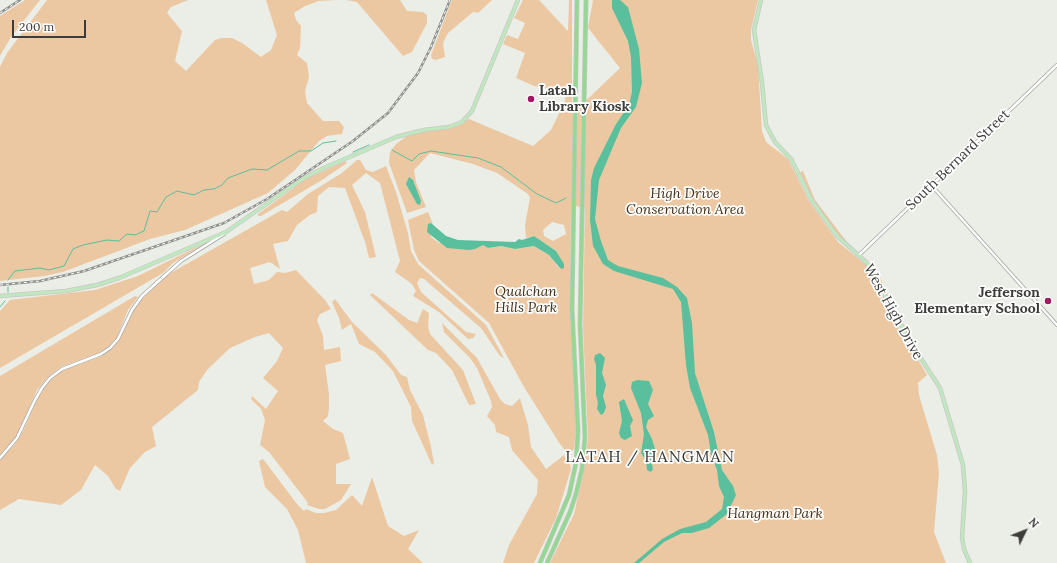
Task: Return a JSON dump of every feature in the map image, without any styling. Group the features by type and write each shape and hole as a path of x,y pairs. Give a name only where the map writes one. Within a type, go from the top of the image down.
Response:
{"highway":[{"path":"540,563 569,495 576,463 578,432 572,308 576,0"},
{"path":"547,563 570,512 576,494 582,469 585,438 580,325 585,15 587,0"}],"main road":[{"path":"0,296 66,291 109,282 226,232 304,178 402,135 455,125 466,118 472,111 518,0"},
{"name":"West High Drive","path":"761,0 755,22 755,43 762,83 766,126 775,142 791,159 812,201 837,236 847,247 860,255 870,267 909,340 940,388 963,465 965,491 962,537 964,549 970,563"}],"street":[{"name":"South Bernard Street","path":"860,255 1057,65"},
{"path":"932,186 1057,325"},
{"path":"0,458 17,438 35,400 50,378 62,369 101,354 110,348 118,339 132,310 142,296 181,261 226,232"}],"green space":[{"path":"25,0 40,0 11,37 0,56 0,16"},
{"path":"47,0 188,0 171,7 167,13 182,31 175,61 186,71 215,40 222,38 232,38 242,43 261,57 271,50 277,35 266,0 337,0 319,1 305,6 294,13 296,20 301,26 300,48 297,55 307,63 309,77 305,91 307,103 323,121 339,121 344,127 342,134 327,136 319,141 295,170 268,193 185,230 150,239 63,272 44,276 0,281 0,67 7,53"},
{"path":"346,0 400,0 407,11 423,12 427,15 427,23 412,52 403,56 357,2"},
{"path":"452,0 492,0 478,13 473,12 448,33 443,43 445,57 436,60 432,59 431,55"},
{"path":"523,0 539,0 568,31 569,0 572,0 572,114 620,68 588,28 593,0 758,0 751,30 751,40 758,65 762,131 766,142 788,159 809,201 838,242 866,265 897,324 927,375 918,383 919,395 937,455 939,473 934,532 946,563 550,563 574,514 584,470 588,438 583,327 585,209 571,204 570,307 576,431 574,449 570,453 566,452 558,441 524,387 489,323 419,261 414,250 408,220 428,212 433,224 431,223 431,237 439,243 483,245 488,248 501,246 515,249 534,246 549,255 559,268 556,251 534,236 526,238 525,225 530,198 528,194 497,173 473,164 430,153 414,170 416,182 426,207 407,213 389,163 390,152 396,144 407,136 421,132 454,127 469,119 533,146 551,130 565,101 566,91 534,86 516,78 525,53 503,44 507,35 518,39 525,23 514,18","holes":["552,222 564,225 566,234 553,241 544,236 543,230"]},
{"path":"357,160 360,160 366,170 373,172 386,166 396,192 408,233 411,251 418,264 486,325 504,358 500,356 481,328 424,279 420,278 417,283 421,292 466,332 476,334 473,338 468,339 439,312 413,296 416,291 412,284 395,272 400,261 380,183 366,173 352,185 365,212 376,257 369,258 365,242 345,188 329,187 318,196 317,212 310,215 297,225 288,241 273,244 280,269 270,262 250,268 254,284 269,280 277,272 285,273 296,270 325,300 331,309 320,314 317,320 323,336 324,350 340,347 341,361 325,365 329,394 329,408 328,416 323,421 333,429 343,433 350,459 336,464 336,484 351,484 341,500 325,509 319,509 307,505 308,503 269,452 260,445 265,420 261,409 251,399 252,396 266,409 278,391 263,378 277,361 283,348 269,333 255,337 230,348 207,370 199,382 198,390 152,427 156,446 145,452 130,468 120,491 116,489 108,476 95,465 81,490 61,505 19,499 0,510 0,460 16,443 40,393 48,382 59,372 99,357 110,349 119,339 137,304 167,275 282,210 287,212 308,194 342,173"},
{"path":"345,161 347,163 322,180 261,216 258,216 258,214 306,179"},
{"path":"803,171 815,200 847,242 857,250 838,235 818,207 800,172"},
{"path":"207,242 173,263 163,273 0,368 0,311 10,300 95,290 138,276"},
{"path":"870,263 873,263 877,270 891,302 928,366 885,294"},
{"path":"372,293 409,320 417,323 423,309 429,313 428,326 430,334 463,370 476,404 469,405 452,370 436,353 428,350 370,295"},
{"path":"135,296 138,297 128,310 117,337 109,346 99,353 61,367 48,377 37,390 18,433 10,446 0,456 0,376"},
{"path":"335,299 352,322 386,355 401,375 407,377 410,390 423,415 434,463 432,465 412,421 411,407 393,371 375,352 359,344 351,324 342,330 339,318 332,302"},
{"path":"442,323 477,358 500,399 505,404 512,406 520,398 528,425 531,447 546,469 564,455 570,463 571,469 556,518 534,563 503,563 509,545 537,494 538,480 512,450 509,437 496,432 495,425 487,416 492,407 491,401 477,368 470,358 444,332"},
{"path":"263,459 297,504 304,511 306,509 316,513 336,510 352,495 362,506 372,477 388,526 404,536 419,530 408,549 423,563 306,563 298,530 287,509 265,487 259,461"}],"shaded area":[{"path":"612,0 620,0 628,7 639,49 642,83 636,107 621,128 599,180 595,219 608,260 618,266 663,278 677,287 687,298 692,323 695,373 714,432 722,470 733,486 736,495 727,514 709,528 692,533 682,533 664,542 639,563 634,563 662,539 680,529 706,522 722,509 724,497 719,486 717,470 711,454 708,435 690,388 686,365 681,302 673,289 614,271 603,264 593,246 590,220 591,180 594,168 616,124 629,105 632,92 631,57 628,41 612,8"},
{"path":"409,177 413,180 421,201 420,205 417,204 406,184"},
{"path":"431,223 446,236 458,240 515,242 519,239 522,240 534,236 556,251 564,264 564,268 562,269 559,267 549,255 534,246 515,249 501,246 488,248 483,245 469,250 447,248 427,232 428,224"},
{"path":"600,353 605,358 602,373 606,385 603,396 606,407 604,413 601,415 597,409 596,365 594,359 595,355"},
{"path":"637,380 649,381 653,390 648,404 654,416 648,420 646,427 655,449 651,459 653,469 651,472 647,470 646,461 641,453 644,434 641,413 631,388 632,382"},
{"path":"624,399 633,420 630,426 632,436 625,440 621,438 619,433 622,421 619,402"}],"waterway":[{"path":"8,280 15,271 40,268 49,270 64,266 73,249 83,245 107,240 119,241 127,234 135,235 144,231 150,211 157,212 166,197 177,191 194,195 204,190 214,189 222,185 228,178 252,169 267,170 299,151 311,151 323,143 336,141"},
{"path":"353,152 369,145"},
{"path":"392,150 412,161 419,154 431,151 478,158 501,167 537,194 556,203 566,198"},
{"path":"8,287 8,292"},
{"path":"0,307 5,301"}],"railway":[{"path":"0,13 20,0"},
{"path":"0,285 40,281 84,271 224,223 267,199 353,141 388,113 418,73 431,47 450,0"}],"place":[{"name":"Latah Library Kiosk","path":"531,99"},
{"name":"Jefferson Elementary School","path":"1048,301"}],"district":[{"name":"LATAH / HANGMAN","path":"650,457"}],"park label":[{"name":"High Drive Conservation Area","path":"685,202"},
{"name":"Qualchan Hills Park","path":"526,300"},
{"name":"Hangman Park","path":"775,514"}]}
